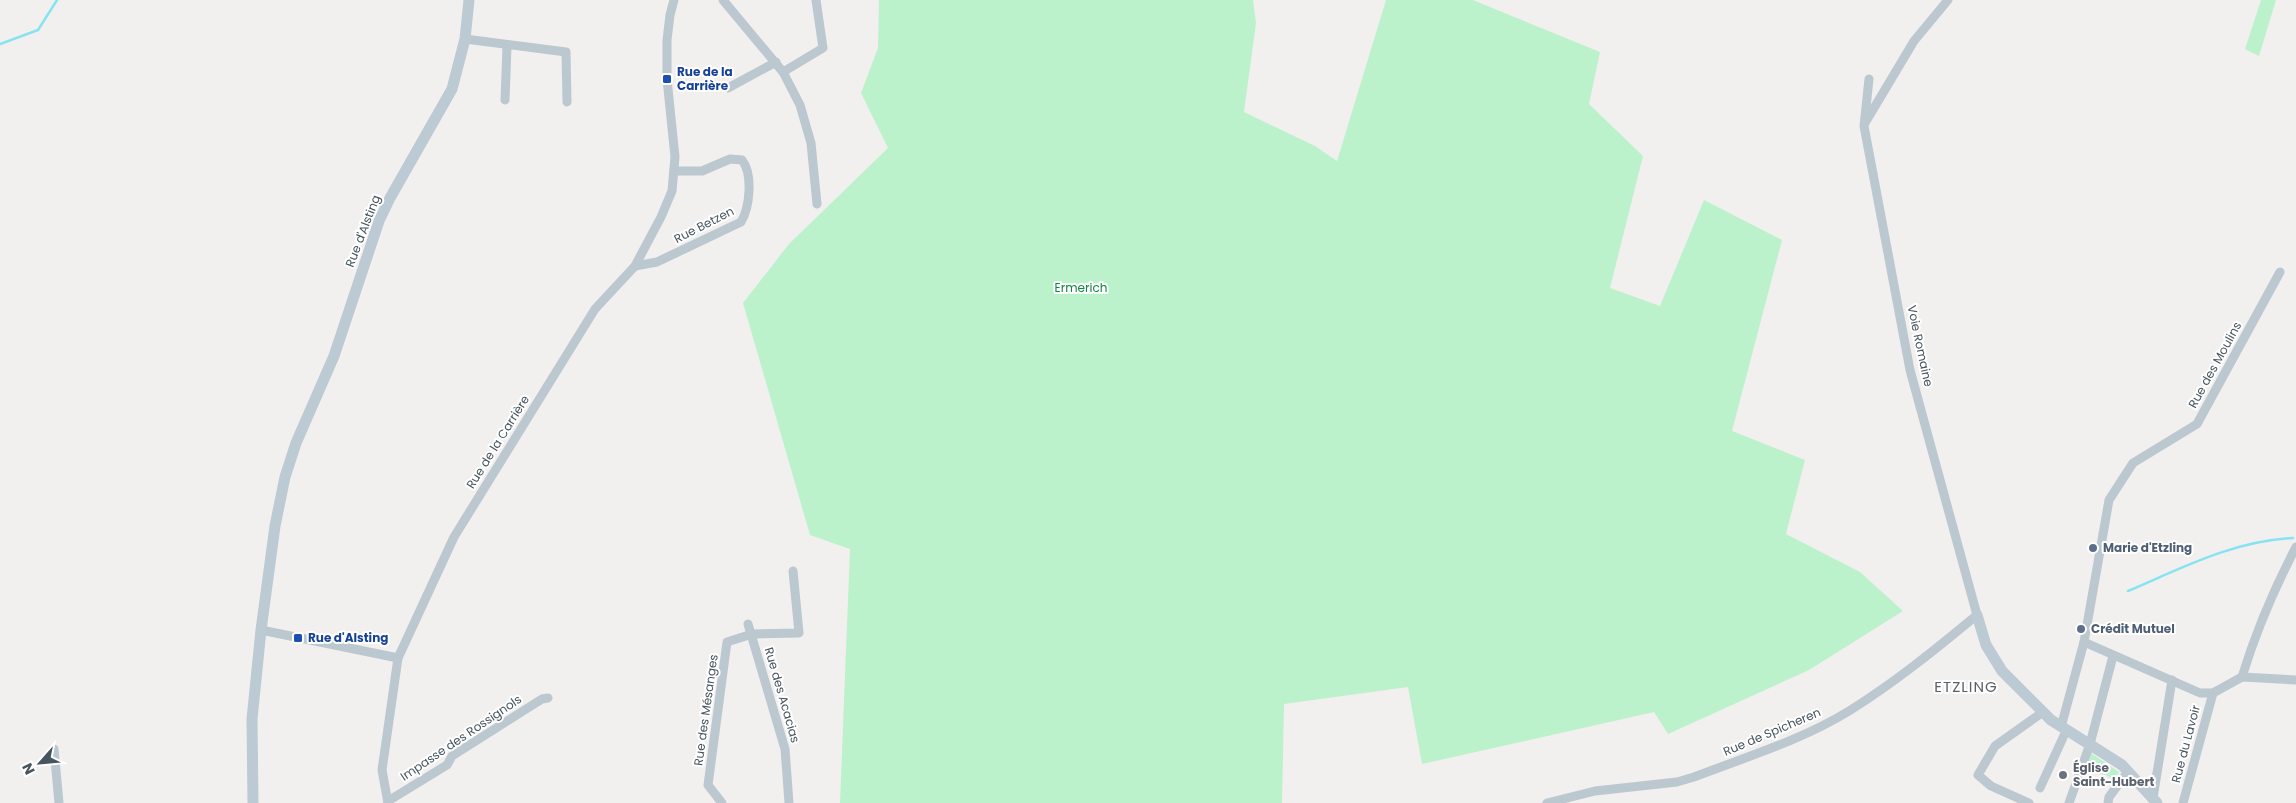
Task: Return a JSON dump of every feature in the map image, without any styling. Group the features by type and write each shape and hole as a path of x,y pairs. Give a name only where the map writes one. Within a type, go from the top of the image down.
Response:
{"main road":[{"name":"Rue d'Alsting","path":"253,803 252,719 261,630 275,526 285,477 292,454 334,356 379,221 390,198 446,102 459,68 465,39 469,0"},
{"path":"1977,615 1986,644 2002,671 2063,729 2115,760 2155,800"}],"street":[{"name":"Rue de la Carrière","path":"388,802 382,770 398,658 454,537 595,308 635,266 661,217 672,191 675,157 667,79 667,40 674,0"},
{"path":"723,0 776,62 800,105 811,142 817,204"},
{"path":"783,72 823,48 816,0"},
{"path":"1864,126 1914,41 1948,0"},
{"path":"465,39 507,46 566,52 567,102"},
{"path":"505,100 507,46"},
{"path":"728,88 776,62"},
{"name":"Voie Romaine","path":"1869,79 1864,126 1910,370 1977,615"},
{"name":"Rue Betzen","path":"635,266 657,262 742,222 746,215 749,201 746,165 742,160 730,159 702,171 674,171"},
{"name":"Rue des Moulins","path":"2040,788 2063,729 2084,642 2109,500 2133,462 2197,424 2280,272"},
{"path":"2242,676 2254,636 2269,600 2296,547"},
{"path":"752,634 799,633 793,571"},
{"name":"Rue de Spicheren","path":"1547,803 1595,791 1677,782 1807,733 1849,711 1938,647 1977,615"},
{"name":"Rue des Acacias","path":"748,624 785,749 789,803"},
{"path":"261,630 398,658"},
{"name":"Rue des Mésanges","path":"722,803 708,785 727,642 752,634"},
{"path":"2084,642 2200,693 2213,692 2242,676 2296,680"},
{"path":"2069,803 2090,744 2113,656"},
{"path":"2155,800 2172,680"},
{"name":"Rue du Lavoir","path":"2183,803 2213,692"},
{"name":"Impasse des Rossignols","path":"388,802 447,765 452,756 542,699 548,698"},
{"path":"2030,803 2012,797 1991,786 1978,775 1995,746 2043,712"},
{"path":"54,748 59,803"},
{"path":"2108,803 2109,797 2127,773"}],"green space":[{"name":"Ermerich","path":"879,0 1253,0 1256,23 1244,112 1315,146 1337,161 1386,0 1473,0 1600,52 1589,104 1643,156 1610,288 1660,306 1704,200 1782,240 1732,431 1805,460 1786,534 1860,572 1903,611 1809,670 1668,734 1654,712 1422,764 1408,687 1284,704 1282,803 840,803 850,549 810,535 743,303 789,244 888,148 861,93 878,48"},
{"path":"2261,0 2276,0 2259,56 2245,49"},
{"path":"2091,753 2119,772 2114,780 2106,775 2087,772"}],"waterway":[{"path":"0,44 38,30 57,0"},
{"path":"2128,591 2188,565 2229,550 2271,540 2293,538"}],"place":[{"name":"Rue de la Carrière","path":"667,79"},
{"name":"Marie d'Etzling","path":"2093,548"},
{"name":"Crédit Mutuel","path":"2081,629"},
{"name":"Rue d'Alsting","path":"298,638"},
{"name":"Église Saint-Hubert","path":"2063,775"}],"district":[{"name":"ETZLING","path":"1966,687"}]}
